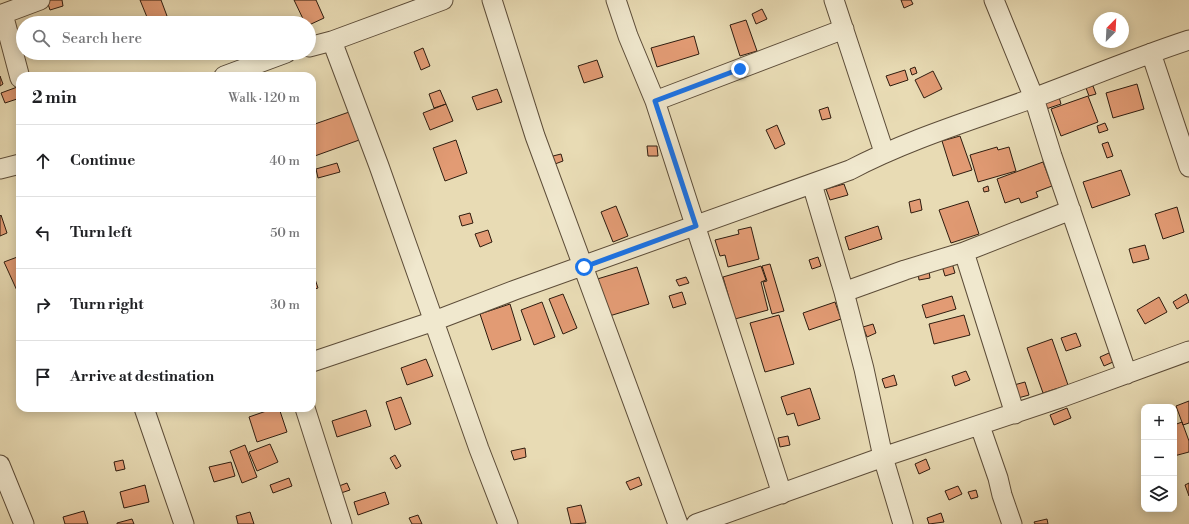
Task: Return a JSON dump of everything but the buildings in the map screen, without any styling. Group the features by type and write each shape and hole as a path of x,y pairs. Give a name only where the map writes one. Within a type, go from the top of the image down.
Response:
{"street":[{"path":"18,72 2,14 40,0"},
{"path":"316,45 332,41 443,0"},
{"path":"492,0 535,136 678,524"},
{"path":"616,0 628,36 655,101 696,226 736,356 782,494"},
{"path":"834,0 884,152"},
{"path":"994,0 1034,98 1052,156 1127,374"},
{"path":"655,101 844,29"},
{"path":"316,361 434,321 515,290 584,267 759,202 812,184 850,170 884,152 965,121 1034,98 1189,40"},
{"path":"332,41 479,449 508,524"},
{"path":"1151,53 1189,167"},
{"path":"235,72 267,60"},
{"path":"0,169 16,165"},
{"path":"812,184 844,292 864,369 883,457 903,524"},
{"path":"844,292 905,270 964,252 1071,210"},
{"path":"964,252 1015,414"},
{"path":"696,524 731,510 782,494 883,457 1015,414 1189,351"},
{"path":"145,412 184,524"},
{"path":"306,412 342,524"},
{"path":"980,426 1012,524"},
{"path":"0,465 24,524"}],"route":[{"path":"584,267 696,226 673,160 655,101 740,69"}]}
